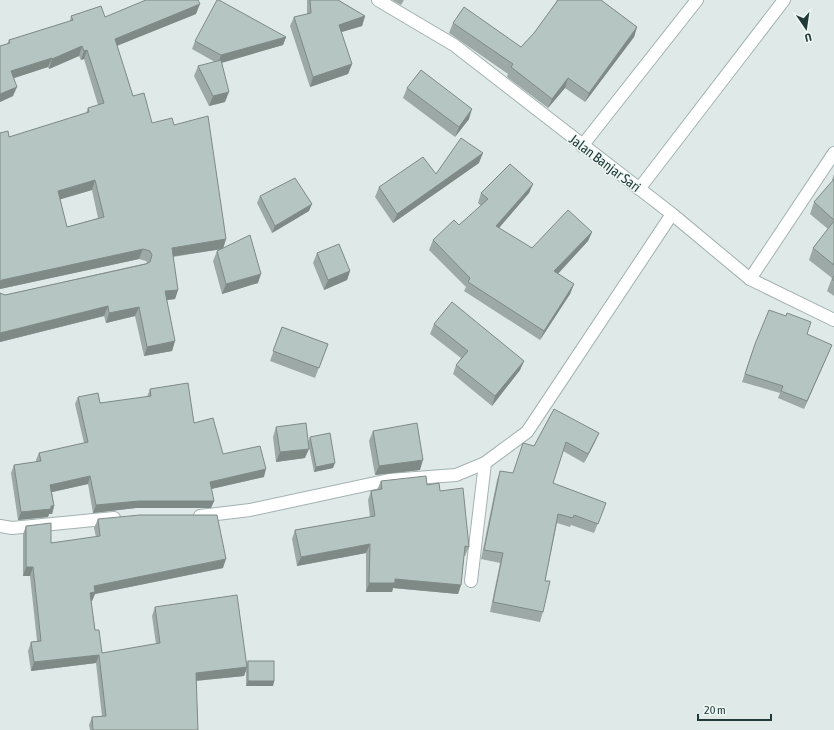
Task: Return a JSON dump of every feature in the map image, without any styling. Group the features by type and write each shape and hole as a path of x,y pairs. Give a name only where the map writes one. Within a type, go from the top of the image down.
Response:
{"street":[{"name":"Jalan Banjar Sari","path":"378,0 454,45 582,146 672,214 750,279 834,320"},
{"path":"582,146 697,0"},
{"path":"639,189 784,0"},
{"path":"750,279 834,153"},
{"path":"190,516 213,516 250,510 389,480 456,475 485,463 527,432 672,214"},
{"path":"471,581 485,463"},
{"path":"0,526 12,528 128,517"}],"building":[{"path":"146,0 198,0 200,4 115,39 133,96 144,93 152,123 172,118 174,125 208,116 226,239 172,248 178,290 165,291 175,341 147,347 139,307 109,313 108,306 0,333 0,293 5,295 150,262 152,255 150,251 143,249 0,281 0,133 8,131 9,137 89,112 88,108 104,103 87,50 84,51 82,46 52,59 11,71 17,87 0,94 0,46 10,43 9,40 73,20 71,16 101,6 105,17","holes":["95,180 104,217 67,227 58,191"]},
{"path":"217,0 286,37 221,55 195,41"},
{"path":"310,0 338,0 365,16 339,25 352,64 313,77 294,17 311,13"},
{"path":"558,0 601,0 637,27 589,93 568,78 552,99 511,67 513,64 453,23 464,7 521,47 534,33"},
{"path":"221,60 229,92 213,96 198,66"},
{"path":"421,70 472,109 459,127 407,88"},
{"path":"461,138 483,153 397,214 379,187 423,157 436,174"},
{"path":"510,164 533,184 496,226 532,248 568,210 592,232 554,271 574,284 544,331 468,282 470,278 433,240 454,220 459,225 488,199 481,193"},
{"path":"295,178 312,204 275,226 260,196"},
{"path":"834,179 834,220 814,202"},
{"path":"834,221 834,265 813,248"},
{"path":"250,235 261,274 226,284 217,251"},
{"path":"339,244 350,271 328,280 317,253"},
{"path":"452,302 524,361 495,396 456,365 468,351 434,324"},
{"path":"769,310 786,316 787,313 811,322 807,334 832,345 807,401 781,391 783,386 745,374"},
{"path":"282,327 328,344 319,368 273,351"},
{"path":"188,383 194,423 213,418 223,454 260,446 266,469 210,482 214,501 139,501 96,505 90,476 50,485 54,506 51,506 51,509 21,512 14,465 41,461 39,453 88,442 78,397 98,393 100,403 151,396 150,389"},
{"path":"554,409 599,433 588,454 566,442 553,483 606,503 598,524 574,515 573,518 558,514 545,581 550,581 543,612 493,602 503,553 484,550 500,471 513,473 523,443 534,446"},
{"path":"306,423 309,449 280,452 276,427"},
{"path":"417,423 423,460 379,466 373,431"},
{"path":"330,433 335,463 316,467 310,437"},
{"path":"426,476 427,485 439,483 440,491 463,488 469,547 465,546 461,585 395,579 395,583 369,583 370,544 301,557 295,530 375,516 371,491 382,489 381,481"},
{"path":"140,515 217,515 226,559 94,586 95,592 90,593 95,630 99,630 102,653 160,643 155,607 237,595 247,667 196,673 198,730 93,730 92,717 106,716 99,655 34,662 31,642 41,641 33,567 26,567 26,526 51,523 51,543 100,536 98,519"},
{"path":"248,661 274,661 274,681 248,681"}]}
